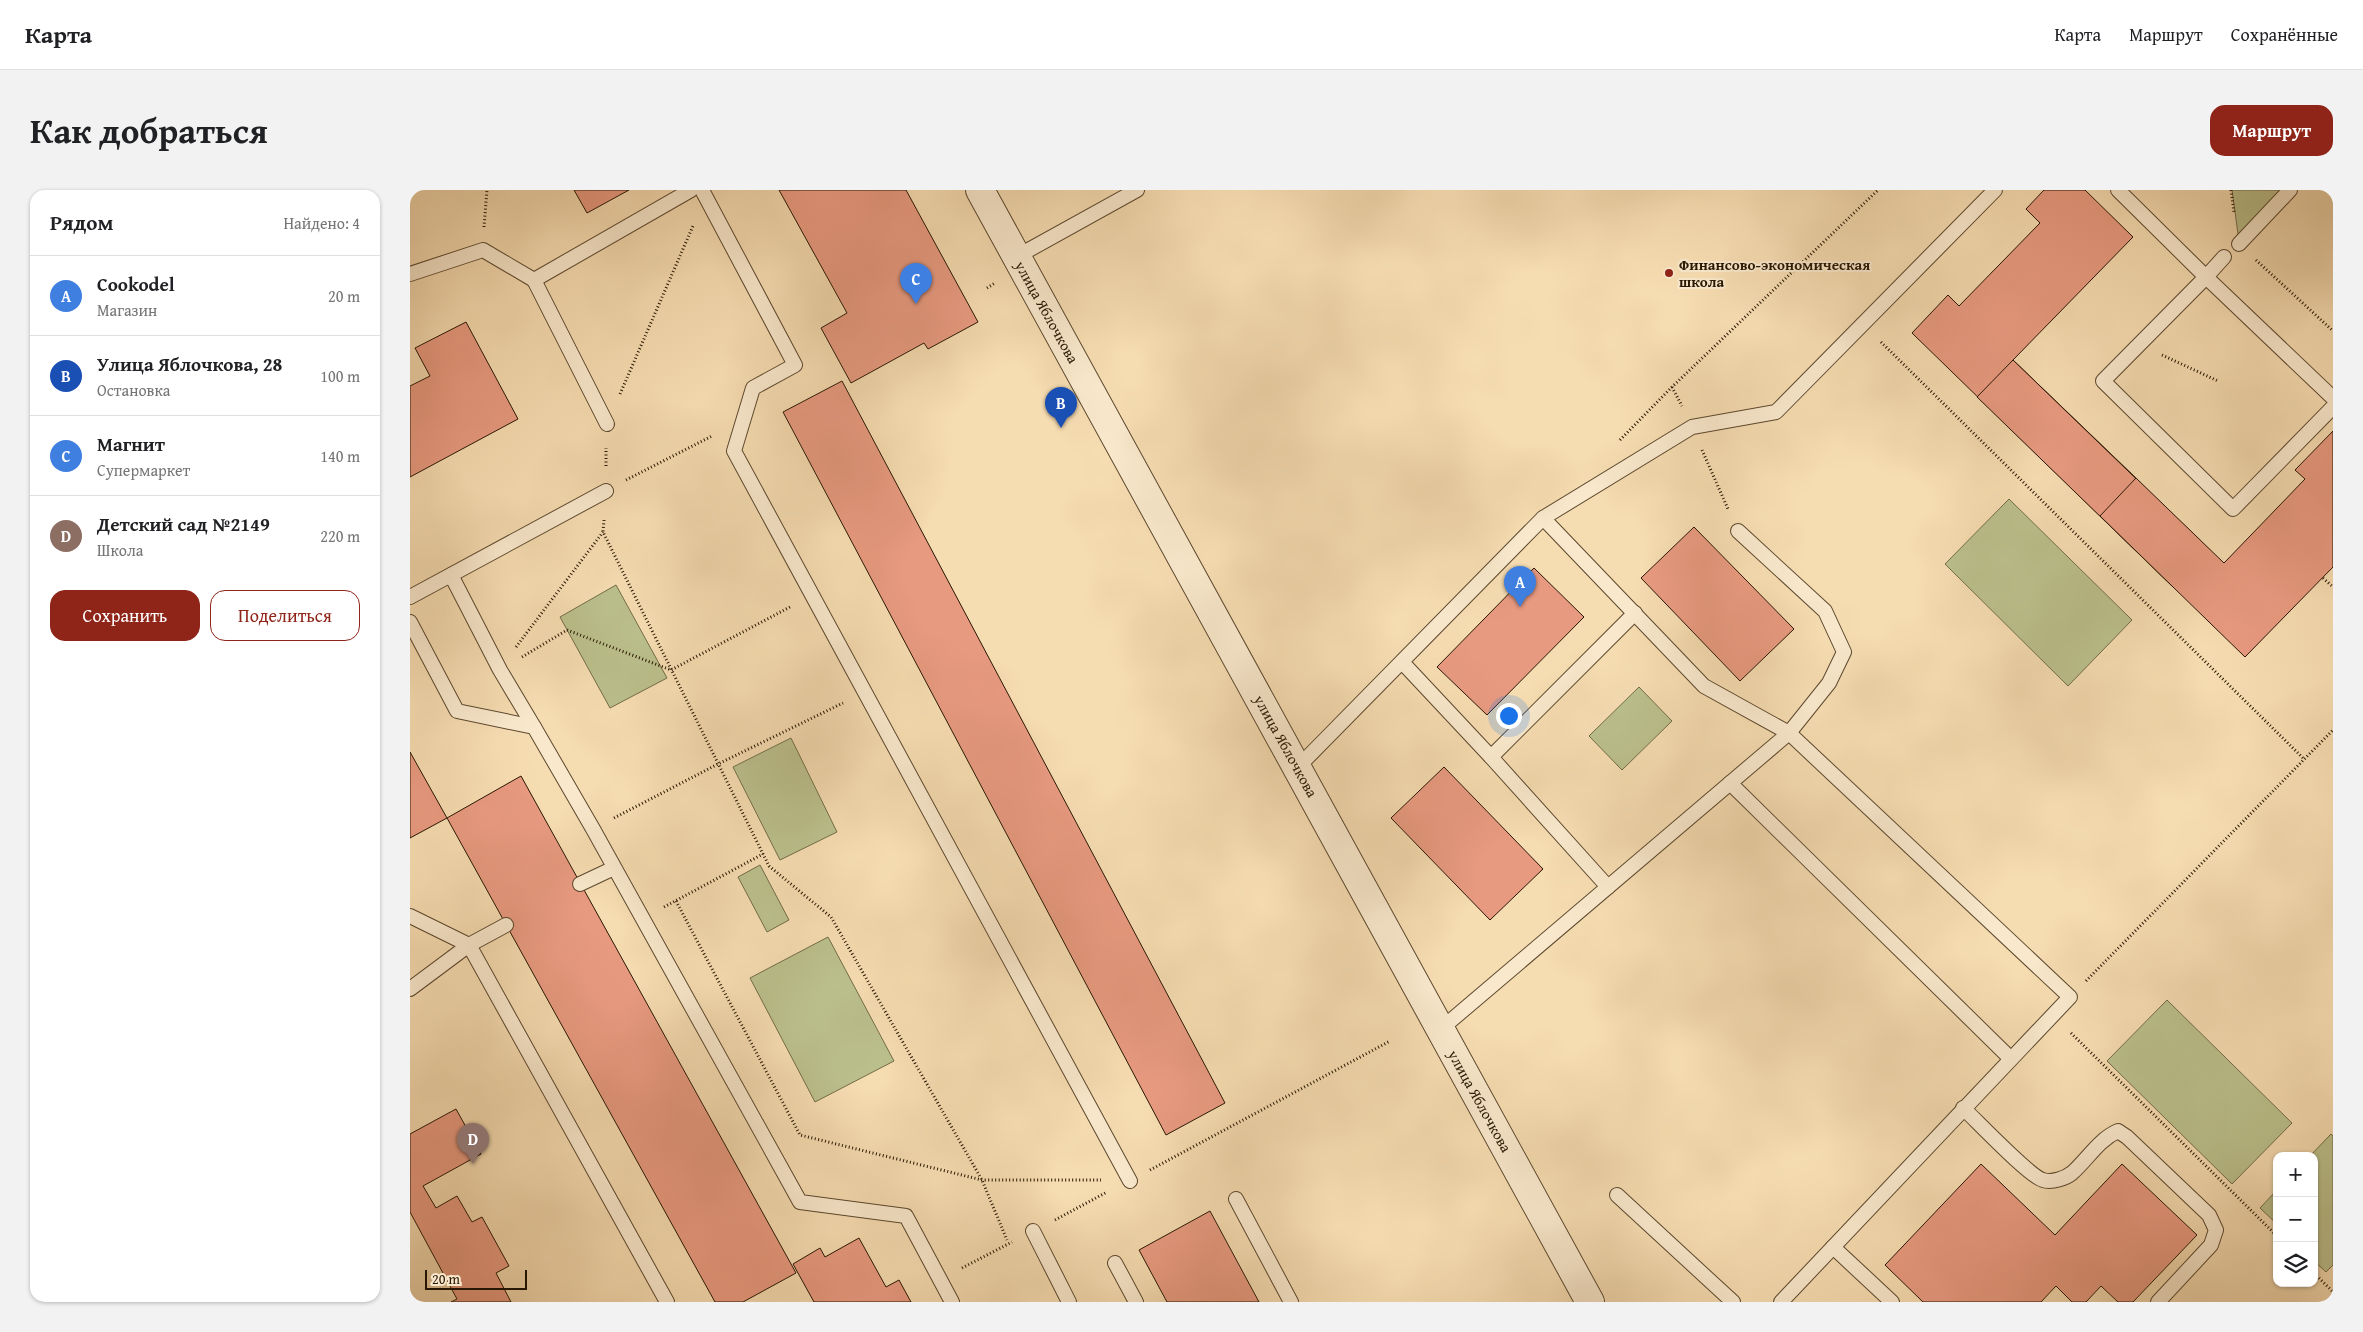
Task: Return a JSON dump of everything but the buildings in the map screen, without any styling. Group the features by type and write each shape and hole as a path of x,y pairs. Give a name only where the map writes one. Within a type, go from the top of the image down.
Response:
{"street":[{"name":"улица Яблочкова","path":"980,190 1590,1302"}],"lane":[{"path":"534,280 691,190"},
{"path":"1016,257 1137,190"},
{"path":"1298,768 1543,518 1692,427 1776,412 1994,190"},
{"path":"2118,190 2333,398"},
{"path":"2239,244 2290,190"},
{"path":"704,194 795,365 753,388 734,451 1130,1180"},
{"path":"410,274 483,250 534,280 606,424"},
{"path":"2224,257 2103,381 2233,509 2333,407"},
{"path":"410,597 606,491"},
{"path":"1543,518 1704,686 1789,733 2070,997 2010,1058 1781,1302"},
{"path":"1441,1029 1789,733 1830,683 1844,652 1825,611 1738,531"},
{"path":"451,574 500,670 593,829 800,1202 906,1216 952,1302"},
{"path":"1491,757 1634,613"},
{"path":"410,622 458,711 534,727"},
{"path":"1402,662 1608,887"},
{"path":"1730,783 2010,1058"},
{"path":"580,884 614,868"},
{"path":"410,916 469,945 667,1302"},
{"path":"410,989 469,945 506,925"},
{"path":"1963,1108 2030,1171 2043,1180 2059,1180 2071,1174 2107,1136 2118,1131 2127,1137 2209,1215 2216,1230 2211,1245 2158,1302"},
{"path":"1616,1195 1733,1302"},
{"path":"1236,1199 1291,1302"},
{"path":"1033,1231 1070,1302"},
{"path":"1833,1247 1892,1302"},
{"path":"1115,1263 1136,1302"}],"path":[{"path":"483,250 487,190"},
{"path":"1738,531 1692,427 1672,387 1878,190"},
{"path":"704,194 606,424 606,491 603,532 768,866 831,917 982,1180 1008,1240"},
{"path":"2239,244 2333,331"},
{"path":"1863,324 2304,759"},
{"path":"2139,344 2218,381"},
{"path":"606,491 744,419"},
{"path":"500,670 603,532"},
{"path":"2322,578 2333,587"},
{"path":"500,670 567,630 671,670 812,595"},
{"path":"593,829 718,764 865,692"},
{"path":"2070,997 2333,730"},
{"path":"643,919 762,854"},
{"path":"676,901 800,1135 982,1180 1130,1180"},
{"path":"2052,1015 2273,1232"},
{"path":"940,1279 1390,1041"},
{"path":"2318,1277 2333,1292"}],"green space":[{"path":"2232,190 2287,190 2239,241"},
{"path":"2009,499 2132,620 2068,686 1945,564"},
{"path":"616,585 667,678 610,708 560,617"},
{"path":"1639,687 1672,721 1622,770 1589,736"},
{"path":"791,738 837,832 780,860 733,767"},
{"path":"760,865 789,920 767,932 738,877"},
{"path":"828,937 894,1061 815,1102 750,978"},
{"path":"2167,1000 2292,1123 2232,1184 2107,1061"},
{"path":"2331,1134 2333,1136 2333,1265 2326,1272 2318,1265 2318,1152 2314,1152"},
{"path":"2273,1194 2273,1220 2260,1208"}],"place":[{"name":"Финансово-экономическая школа","path":"1669,273"},
{"name":"Магнит","path":"916,304"},
{"name":"Улица Яблочкова, 28","path":"1061,428"},
{"name":"Cookodel","path":"1520,607"},
{"name":"Детский сад №2149","path":"473,1164"}]}
